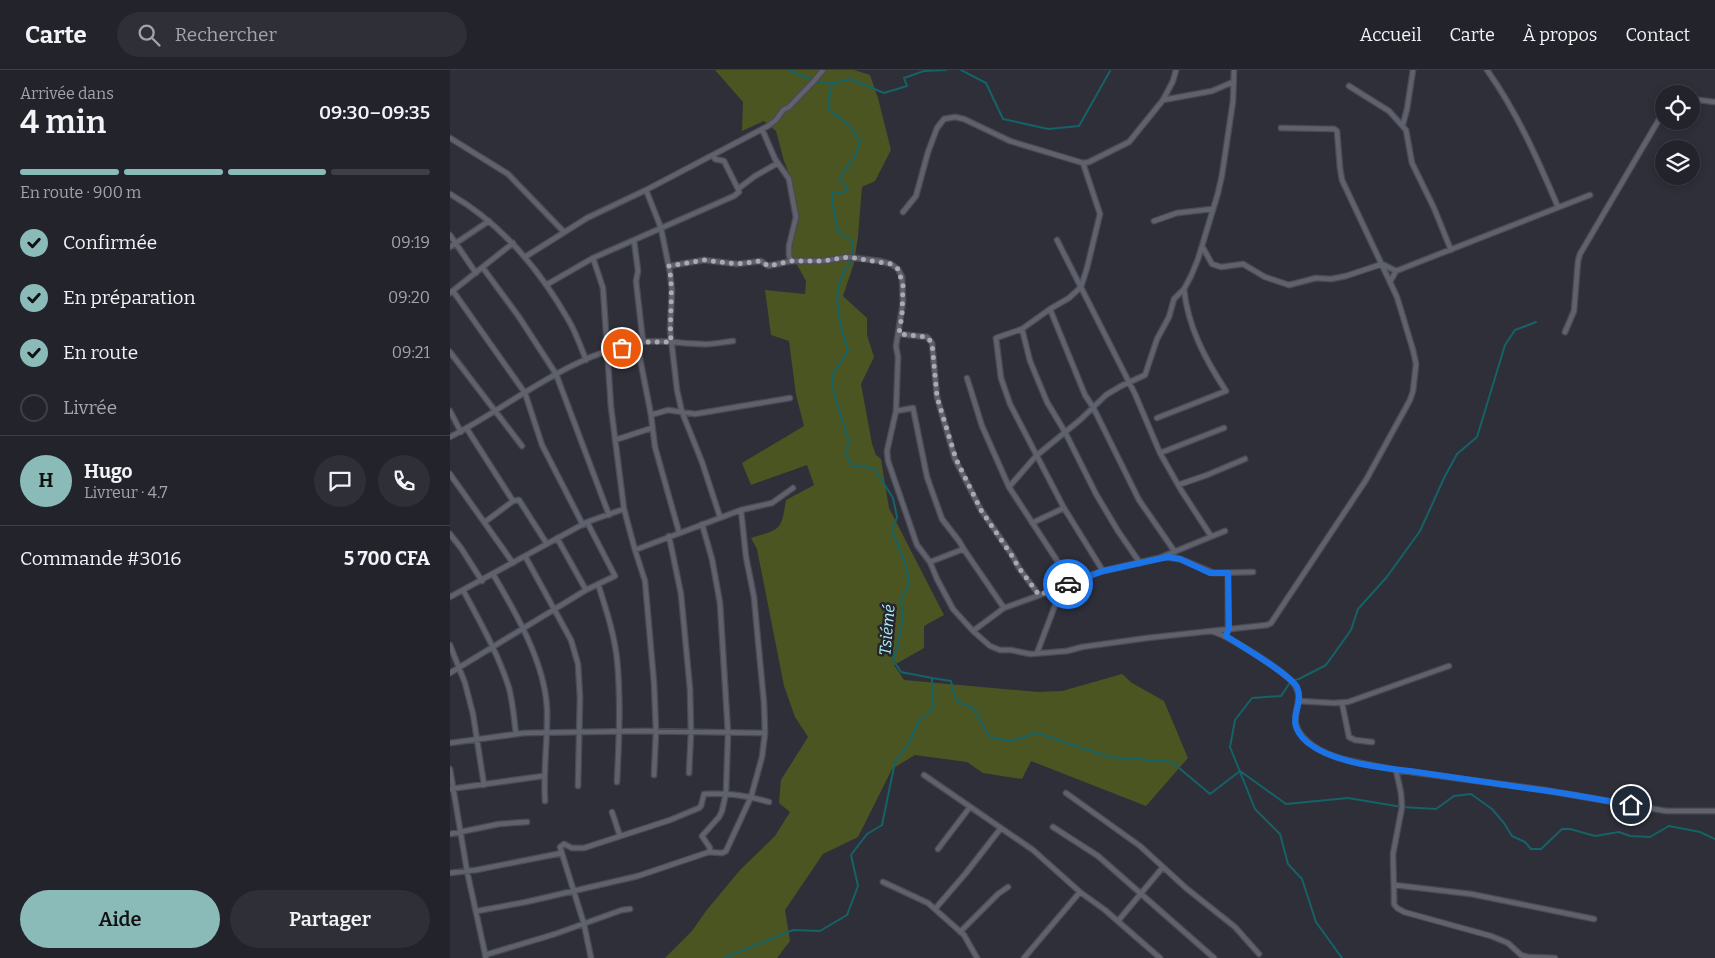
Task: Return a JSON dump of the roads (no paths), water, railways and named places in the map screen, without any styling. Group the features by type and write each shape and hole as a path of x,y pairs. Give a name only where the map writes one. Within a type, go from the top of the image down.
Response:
{"street":[{"path":"525,257 586,218 646,190 762,129 776,120 783,110 823,70"},
{"path":"903,212 916,196 928,152 937,128 944,119 955,117 964,119 1010,141 1083,162 1093,161 1129,142 1163,100 1173,81 1176,70"},
{"path":"1010,487 1036,456 1106,395 1145,374 1157,339 1170,317 1174,299 1184,289 1191,276 1202,246 1222,176 1233,101 1234,70"},
{"path":"1403,124 1413,70"},
{"path":"1487,70 1501,89 1535,154 1558,208"},
{"path":"1163,100 1212,91 1233,82"},
{"path":"1349,86 1389,111 1403,124 1406,130 1412,163 1434,208 1451,250"},
{"path":"1700,100 1715,102"},
{"path":"1565,332 1574,311 1580,254 1655,126"},
{"path":"669,266 704,260 737,264 761,261 768,266 791,261 823,261 848,257 891,264 898,269 903,285 902,315 896,346 898,357 896,411 889,440 888,461 917,545 930,562 953,609 990,646 1000,650 1030,654 1067,651 1082,647 1229,628 1263,626 1271,623 1366,480 1410,400 1416,364 1390,282 1342,180 1337,131 1280,128"},
{"path":"762,129 775,159 789,179 796,217 789,246 791,261"},
{"path":"450,138 508,174 564,232"},
{"path":"713,155 715,159 724,161 738,189"},
{"path":"1083,162 1100,214 1088,268 1081,288 1022,329 996,338 1001,378 1010,404 1064,508 1103,571"},
{"path":"546,285 593,258 734,196 739,192 738,189 755,176 778,163"},
{"path":"646,190 662,228 669,266 672,290 670,329 677,390 682,412 702,462 720,517"},
{"path":"450,194 468,204 513,243 525,257 570,322 586,360"},
{"path":"1390,282 1396,271 1590,195"},
{"path":"1154,221 1177,213 1212,209"},
{"path":"450,247 489,222"},
{"path":"450,235 476,273"},
{"path":"634,240 638,271 636,281 643,342"},
{"path":"1057,240 1135,394 1160,453 1211,536"},
{"path":"450,673 586,590 615,576 542,445 525,393 452,292 513,243"},
{"path":"1202,246 1212,264 1221,267 1244,264 1265,277 1289,285 1316,278 1331,279 1346,276 1382,264 1396,271"},
{"path":"593,258 604,288 607,352 615,440 624,508 645,581 654,684 656,732 654,775"},
{"path":"483,268 519,317 556,374 609,514"},
{"path":"1157,418 1226,391 1203,354 1193,332 1184,289"},
{"path":"1050,309 1085,395 1093,407 1139,500 1175,552"},
{"path":"1022,329 1030,361 1047,402 1065,432 1096,494 1140,563"},
{"path":"899,334 927,337 932,343 937,397 956,459 981,510 1039,595"},
{"path":"450,437 467,429 556,374 607,352 643,342 705,344 733,341"},
{"path":"637,343 651,415 655,447 679,532"},
{"path":"450,352 522,446"},
{"path":"967,378 982,426 1010,487 1071,582"},
{"path":"651,415 668,410 694,414 790,398"},
{"path":"896,411 913,408 928,477 942,519 1004,608"},
{"path":"450,411 461,432"},
{"path":"615,440 652,428"},
{"path":"1160,453 1224,428"},
{"path":"467,429 513,501"},
{"path":"1178,485 1245,459"},
{"path":"450,474 513,563"},
{"path":"635,550 720,517 772,503 793,488"},
{"path":"484,522 513,501 521,501 547,544"},
{"path":"450,597 585,523 624,508"},
{"path":"1032,523 1064,508"},
{"path":"477,911 638,876 709,852 722,853 726,851 751,797 762,757 764,733 764,703 754,597 746,557 741,510"},
{"path":"702,524 712,559 720,602 728,732 726,793 719,817 702,836 710,848 709,852"},
{"path":"973,631 1004,608 1103,571 1159,558 1225,531"},
{"path":"450,534 482,581"},
{"path":"669,536 681,594 690,689 691,732 689,773"},
{"path":"557,538 586,590"},
{"path":"930,562 961,550 964,551"},
{"path":"525,556 571,640 578,664 580,681 578,786"},
{"path":"1159,558 1180,559 1210,573 1253,572"},
{"path":"1226,636 1229,628 1228,573"},
{"path":"493,574 523,628 534,653 543,685 547,709 543,776 545,801"},
{"path":"598,584 608,615 616,658 619,732 617,782"},
{"path":"1037,653 1062,587"},
{"path":"463,590 493,646 509,690 516,734"},
{"path":"1213,631 1226,636 1259,656 1297,688 1298,700 1295,724 1303,738 1335,757 1396,770 1544,790 1666,810 1715,811"},
{"path":"450,645 465,683 478,739 484,784"},
{"path":"1298,700 1342,703 1354,701 1449,666"},
{"path":"1342,703 1349,737 1355,740 1372,742"},
{"path":"450,743 546,732 764,733"},
{"path":"450,769 460,832 486,957 630,909"},
{"path":"1396,770 1402,807 1393,854 1394,904 1397,908 1404,912 1491,936 1508,943 1521,955 1555,958"},
{"path":"924,775 1034,850 1080,892 1118,921 1160,958"},
{"path":"452,789 543,776"},
{"path":"592,958 584,924 560,847 564,844 572,848 584,848 670,820 699,808 704,794 726,793 769,802"},
{"path":"1066,793 1140,846 1186,888 1236,926 1259,954"},
{"path":"938,848 970,807"},
{"path":"612,812 620,836"},
{"path":"450,834 499,824 528,822"},
{"path":"1053,827 1098,856 1214,958"},
{"path":"935,908 966,873 1001,828"},
{"path":"450,873 562,853"},
{"path":"1118,921 1163,867"},
{"path":"883,882 935,908 964,935 977,958"},
{"path":"1394,885 1471,894 1594,919"},
{"path":"960,932 998,894 1008,887"},
{"path":"1024,958 1080,892"}],"waterway":[{"name":"Tsiémé","path":"789,70 814,81 832,84 828,109 849,125 860,141 855,157 840,179 848,189 842,193 832,192 838,232 852,241 853,252"},
{"path":"833,83 851,79 884,93 907,86 904,78 924,71 946,70"},
{"path":"961,70 986,83 1003,119 1048,129 1079,126 1110,71"},
{"name":"Tsiémé","path":"725,958 793,930 820,931 847,915 858,886 851,855 867,834 882,825 895,762 909,743 919,721 933,709 932,678 901,672 893,660 903,617 901,599 909,584 906,565 892,531 897,517 893,498 874,468 853,466 847,456 848,438 834,394 832,376 848,351 841,328 838,294 844,272 851,261"},
{"path":"1342,958 1316,922 1302,879 1288,864 1280,834 1255,809 1230,747 1235,720 1252,698 1281,696 1291,681 1299,679 1326,665 1351,630 1358,609 1386,578 1420,531 1457,454 1477,437 1505,345 1515,330 1536,322"},
{"path":"932,678 951,681 956,701 973,708 990,737 1011,741 1037,733 1109,757 1172,762 1210,794 1240,771 1286,804 1348,798 1402,807 1436,809 1454,796 1471,794 1492,809 1512,836 1525,842 1531,849 1541,849 1562,829 1570,829 1595,836 1619,832 1630,836 1650,837 1669,826 1700,832 1715,839"}]}
